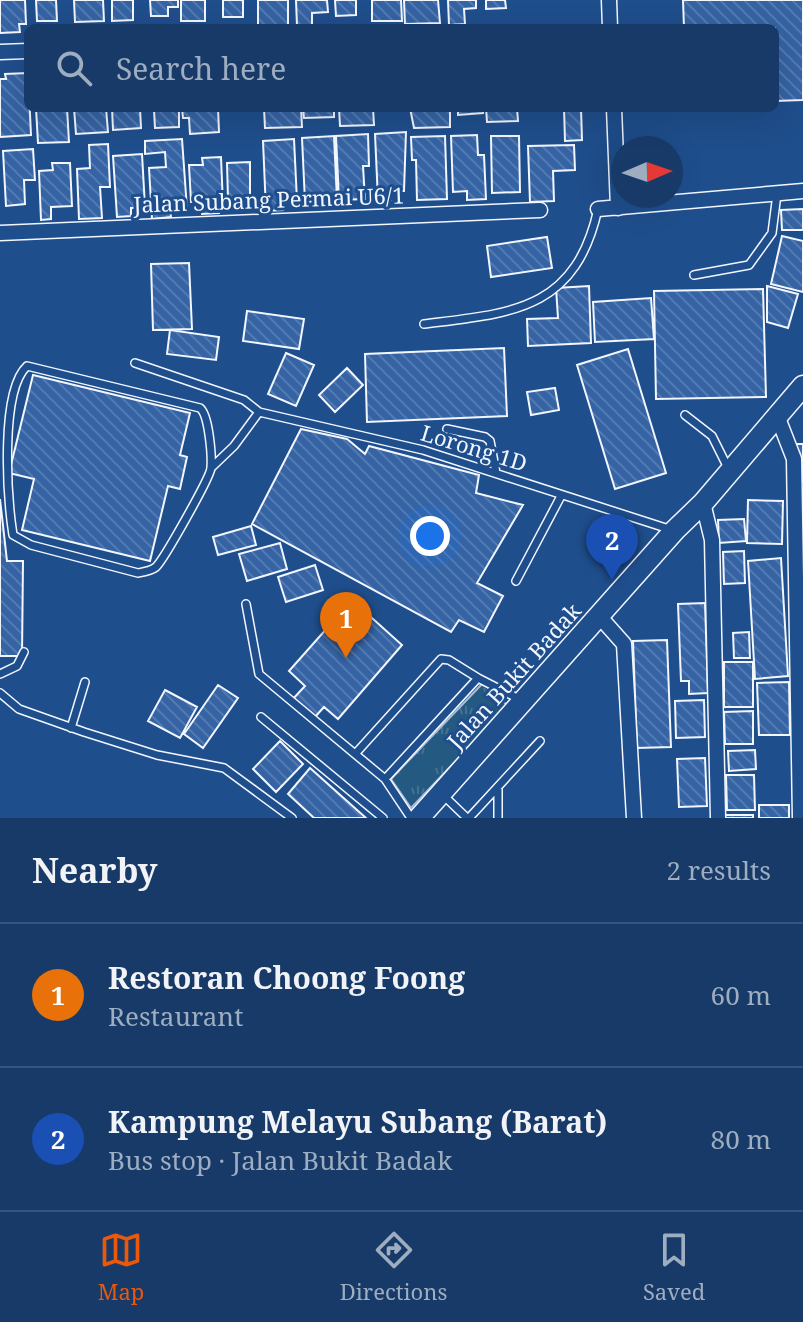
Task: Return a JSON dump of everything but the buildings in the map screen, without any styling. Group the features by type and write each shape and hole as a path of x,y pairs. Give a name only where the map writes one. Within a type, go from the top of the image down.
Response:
{"main road":[{"name":"Jalan Bukit Badak","path":"419,818 675,530 703,503 803,386"}],"street":[{"path":"609,0 610,24"},
{"path":"0,52 24,51"},
{"path":"614,112 615,136"},
{"path":"683,201 803,191"},
{"path":"598,209 618,208"},
{"name":"Jalan Subang Permai U6/1","path":"0,233 540,210"},
{"path":"778,418 794,459 800,818"},
{"path":"703,503 712,540 718,818"},
{"path":"600,617 624,644 634,818"}],"lane":[{"path":"694,275 749,265 772,233 777,191"},
{"path":"424,324 509,313 540,301 558,285 584,249 598,209"},
{"name":"Lorong 1D","path":"135,363 244,400 259,412 423,450 675,530"},
{"path":"211,468 207,443 210,424 200,408 27,366 16,374 3,470 13,535 31,545 138,573 155,568 166,555 211,468 234,446 259,412"},
{"path":"685,415 712,436 729,472"},
{"path":"447,429 485,437 490,441 496,473"},
{"path":"516,581 561,496"},
{"path":"246,604 259,674 385,779 411,818"},
{"path":"0,674 17,666 24,652"},
{"path":"356,753 441,659 449,660 524,702"},
{"path":"385,779 478,678"},
{"path":"71,728 85,682"},
{"path":"0,693 19,709 71,728 157,755 224,768 292,818"},
{"path":"261,717 383,818"},
{"path":"441,793 468,818 540,741"},
{"path":"498,789 498,818"}],"green space":[{"path":"483,683 508,706 411,808 391,779"}],"place":[{"name":"Kampung Melayu Subang (Barat)","path":"612,580"},
{"name":"Restoran Choong Foong","path":"346,658"}]}
